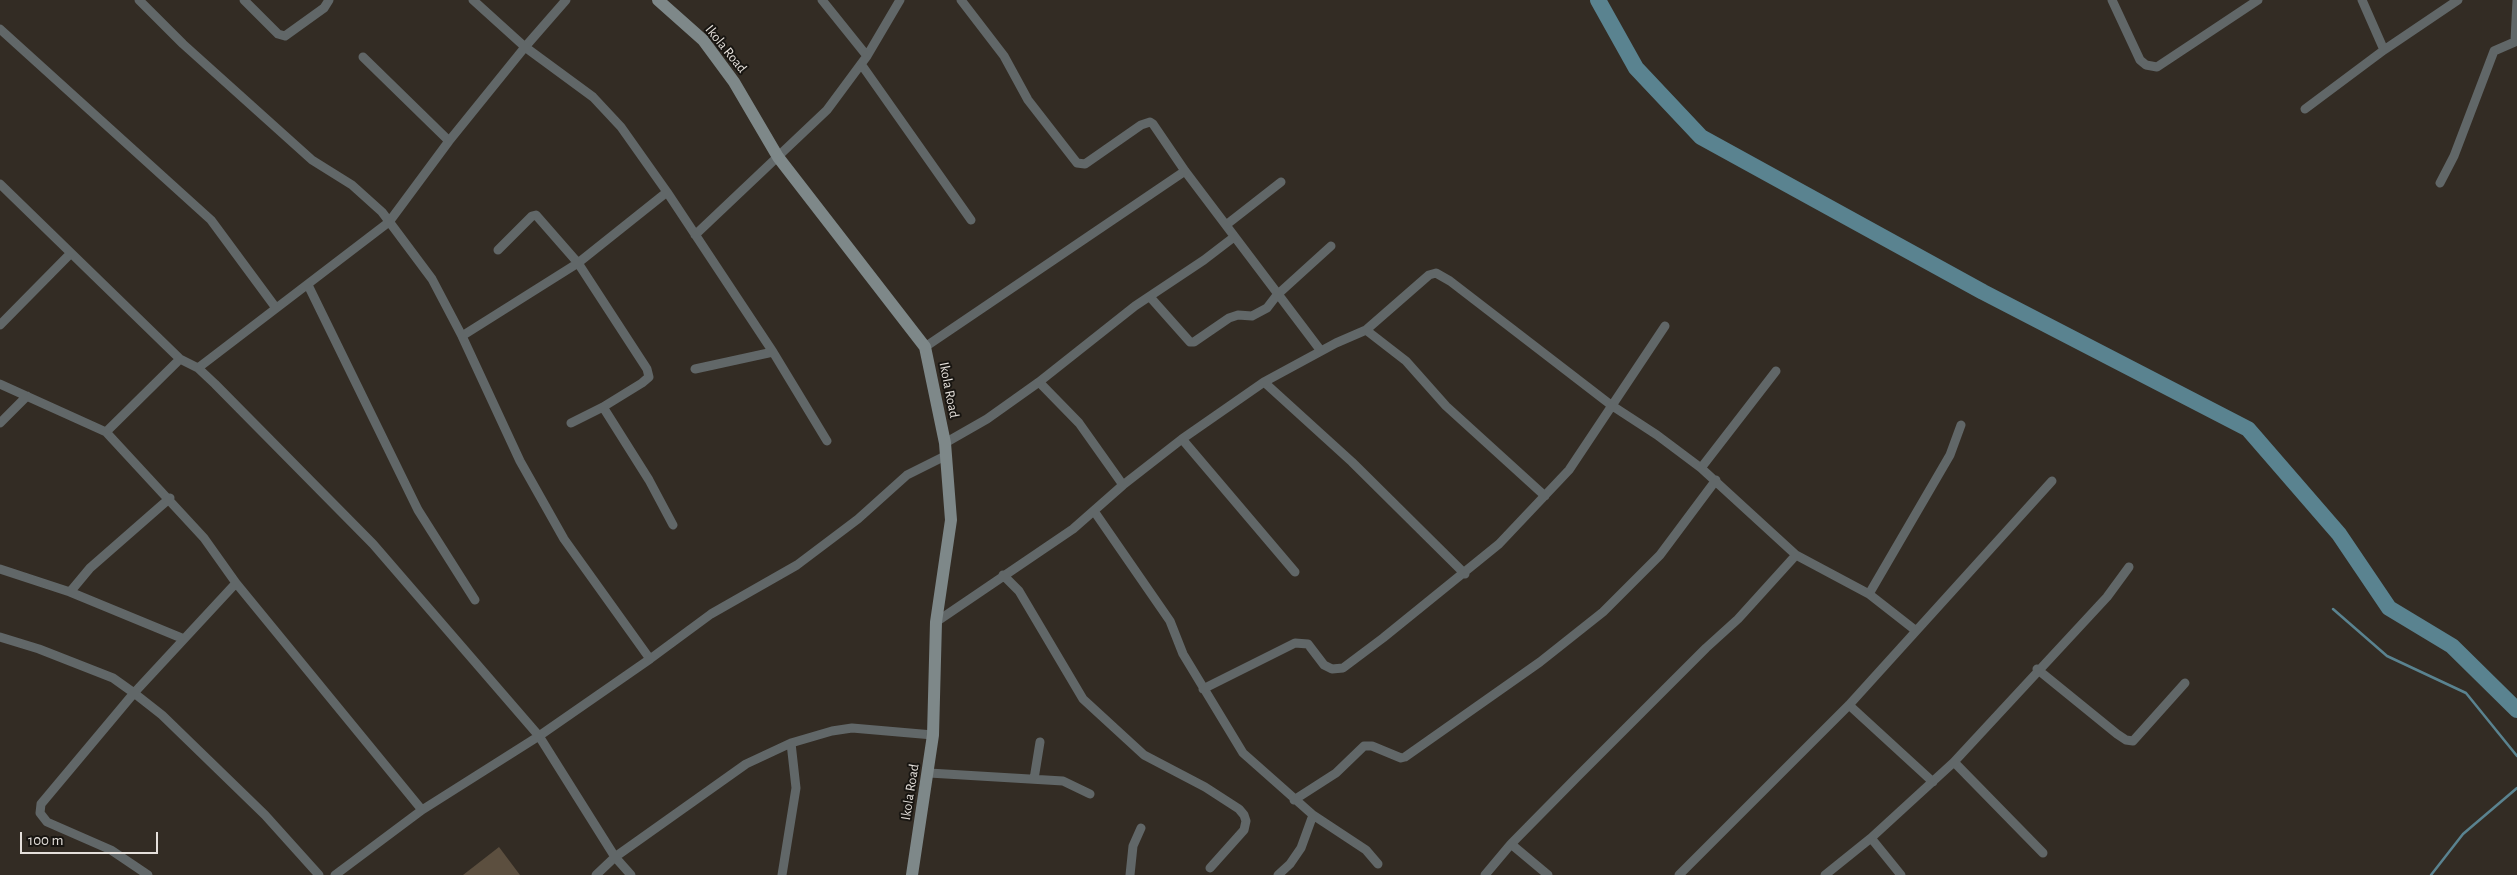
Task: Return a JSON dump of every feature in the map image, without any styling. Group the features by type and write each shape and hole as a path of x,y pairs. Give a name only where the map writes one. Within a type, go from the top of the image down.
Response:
{"street":[{"path":"139,0 182,44 312,160 373,202 389,222 432,280 462,336 542,503 564,539 650,659"},
{"path":"244,0 278,34 285,36 324,8 329,0"},
{"path":"473,0 525,47 593,97 621,128 667,192 773,352 827,441"},
{"path":"198,368 308,285 343,255 389,222 449,141 525,47 566,0"},
{"name":"Ikola Road","path":"658,0 703,40 734,82 778,157 925,347 945,449 951,520 936,622 933,735 929,773 912,875"},
{"path":"822,0 867,56"},
{"path":"695,236 827,110 867,56 900,0"},
{"path":"961,0 1004,56 1028,100 1077,163 1085,164 1150,122 1277,295 1321,351"},
{"path":"2112,0 2140,60 2146,65 2157,68 2258,0"},
{"path":"2362,0 2384,50"},
{"path":"2305,109 2384,50 2458,0"},
{"path":"2440,183 2454,156 2494,51 2516,41 2517,0"},
{"path":"0,29 211,220 276,308"},
{"path":"363,57 449,141"},
{"path":"861,64 971,220"},
{"path":"925,347 1185,171"},
{"path":"1226,225 1281,182"},
{"path":"0,184 180,359 198,368 373,544 539,736 615,857 631,875"},
{"path":"462,336 578,263 667,192"},
{"path":"498,250 535,215 578,263 647,369 649,377 603,407 571,423"},
{"path":"335,875 422,810 539,736 711,614 797,564 827,543 858,519 907,475 1039,382 1150,297 1234,237"},
{"path":"1150,297 1190,342 1194,342 1229,318 1238,315 1252,316 1267,308 1277,295 1331,246"},
{"path":"0,325 70,253"},
{"path":"936,622 973,599 1003,575 1073,529 1123,485 1182,439 1264,382 1321,351 1366,330 1429,275 1440,274 1611,405 1657,435 1701,468 1796,555 1869,594 1915,630"},
{"path":"308,285 418,510 475,600"},
{"path":"1203,689 1295,643 1308,644 1324,665 1332,670 1343,668 1465,574 1499,544 1568,470 1666,326"},
{"path":"1366,330 1406,361 1446,406 1545,496"},
{"path":"695,369 773,352"},
{"path":"106,432 180,359"},
{"path":"1701,468 1776,371"},
{"path":"1039,382 1079,423 1123,485"},
{"path":"1264,382 1352,462 1465,574"},
{"path":"0,384 106,432 170,498 204,538 236,583 422,810"},
{"path":"0,423 27,396"},
{"path":"603,407 673,525"},
{"path":"1869,594 1950,455 1961,425"},
{"path":"1182,439 1295,572"},
{"path":"1294,800 1336,773 1364,746 1372,746 1401,758 1405,757 1540,662 1603,612 1660,555 1716,480"},
{"path":"1679,875 1849,704 2052,481"},
{"path":"70,592 90,568 170,498"},
{"path":"1094,511 1170,621 1183,654 1243,753 1294,800 1366,850 1378,864"},
{"path":"1485,875 1511,844 1699,655 1738,619 1796,555"},
{"path":"1825,875 1872,838 1954,762 2107,596 2129,567"},
{"path":"0,569 70,592 184,639"},
{"path":"1003,575 1019,591 1083,699 1144,755 1205,787 1239,809 1244,815 1246,821 1244,830 1210,868"},
{"path":"148,875 111,850 46,822 40,813 41,804 134,693 236,583"},
{"path":"0,637 39,649 113,678 134,693 162,715 265,815 319,875"},
{"path":"2038,669 2117,734 2126,740 2134,741 2185,684"},
{"path":"1849,704 1933,782"},
{"path":"596,875 615,857 746,764 791,743 832,731 852,728 933,735"},
{"path":"1034,779 1040,742"},
{"path":"782,875 796,788 791,743"},
{"path":"1954,762 2043,853"},
{"path":"929,773 1063,781 1090,794"},
{"path":"1278,875 1290,864 1301,848 1313,815"},
{"path":"1130,875 1133,846 1141,828"},
{"path":"1872,838 1901,875"},
{"path":"1511,844 1548,875"}],"shaded area":[{"path":"499,847 520,875 463,875"}],"waterway":[{"path":"1598,0 1636,68 1701,137 1983,292 2248,429 2339,534 2389,608 2452,646 2517,710"},
{"path":"2333,609 2387,656 2466,693 2517,756"},
{"path":"2431,875 2463,834 2517,788"}]}
